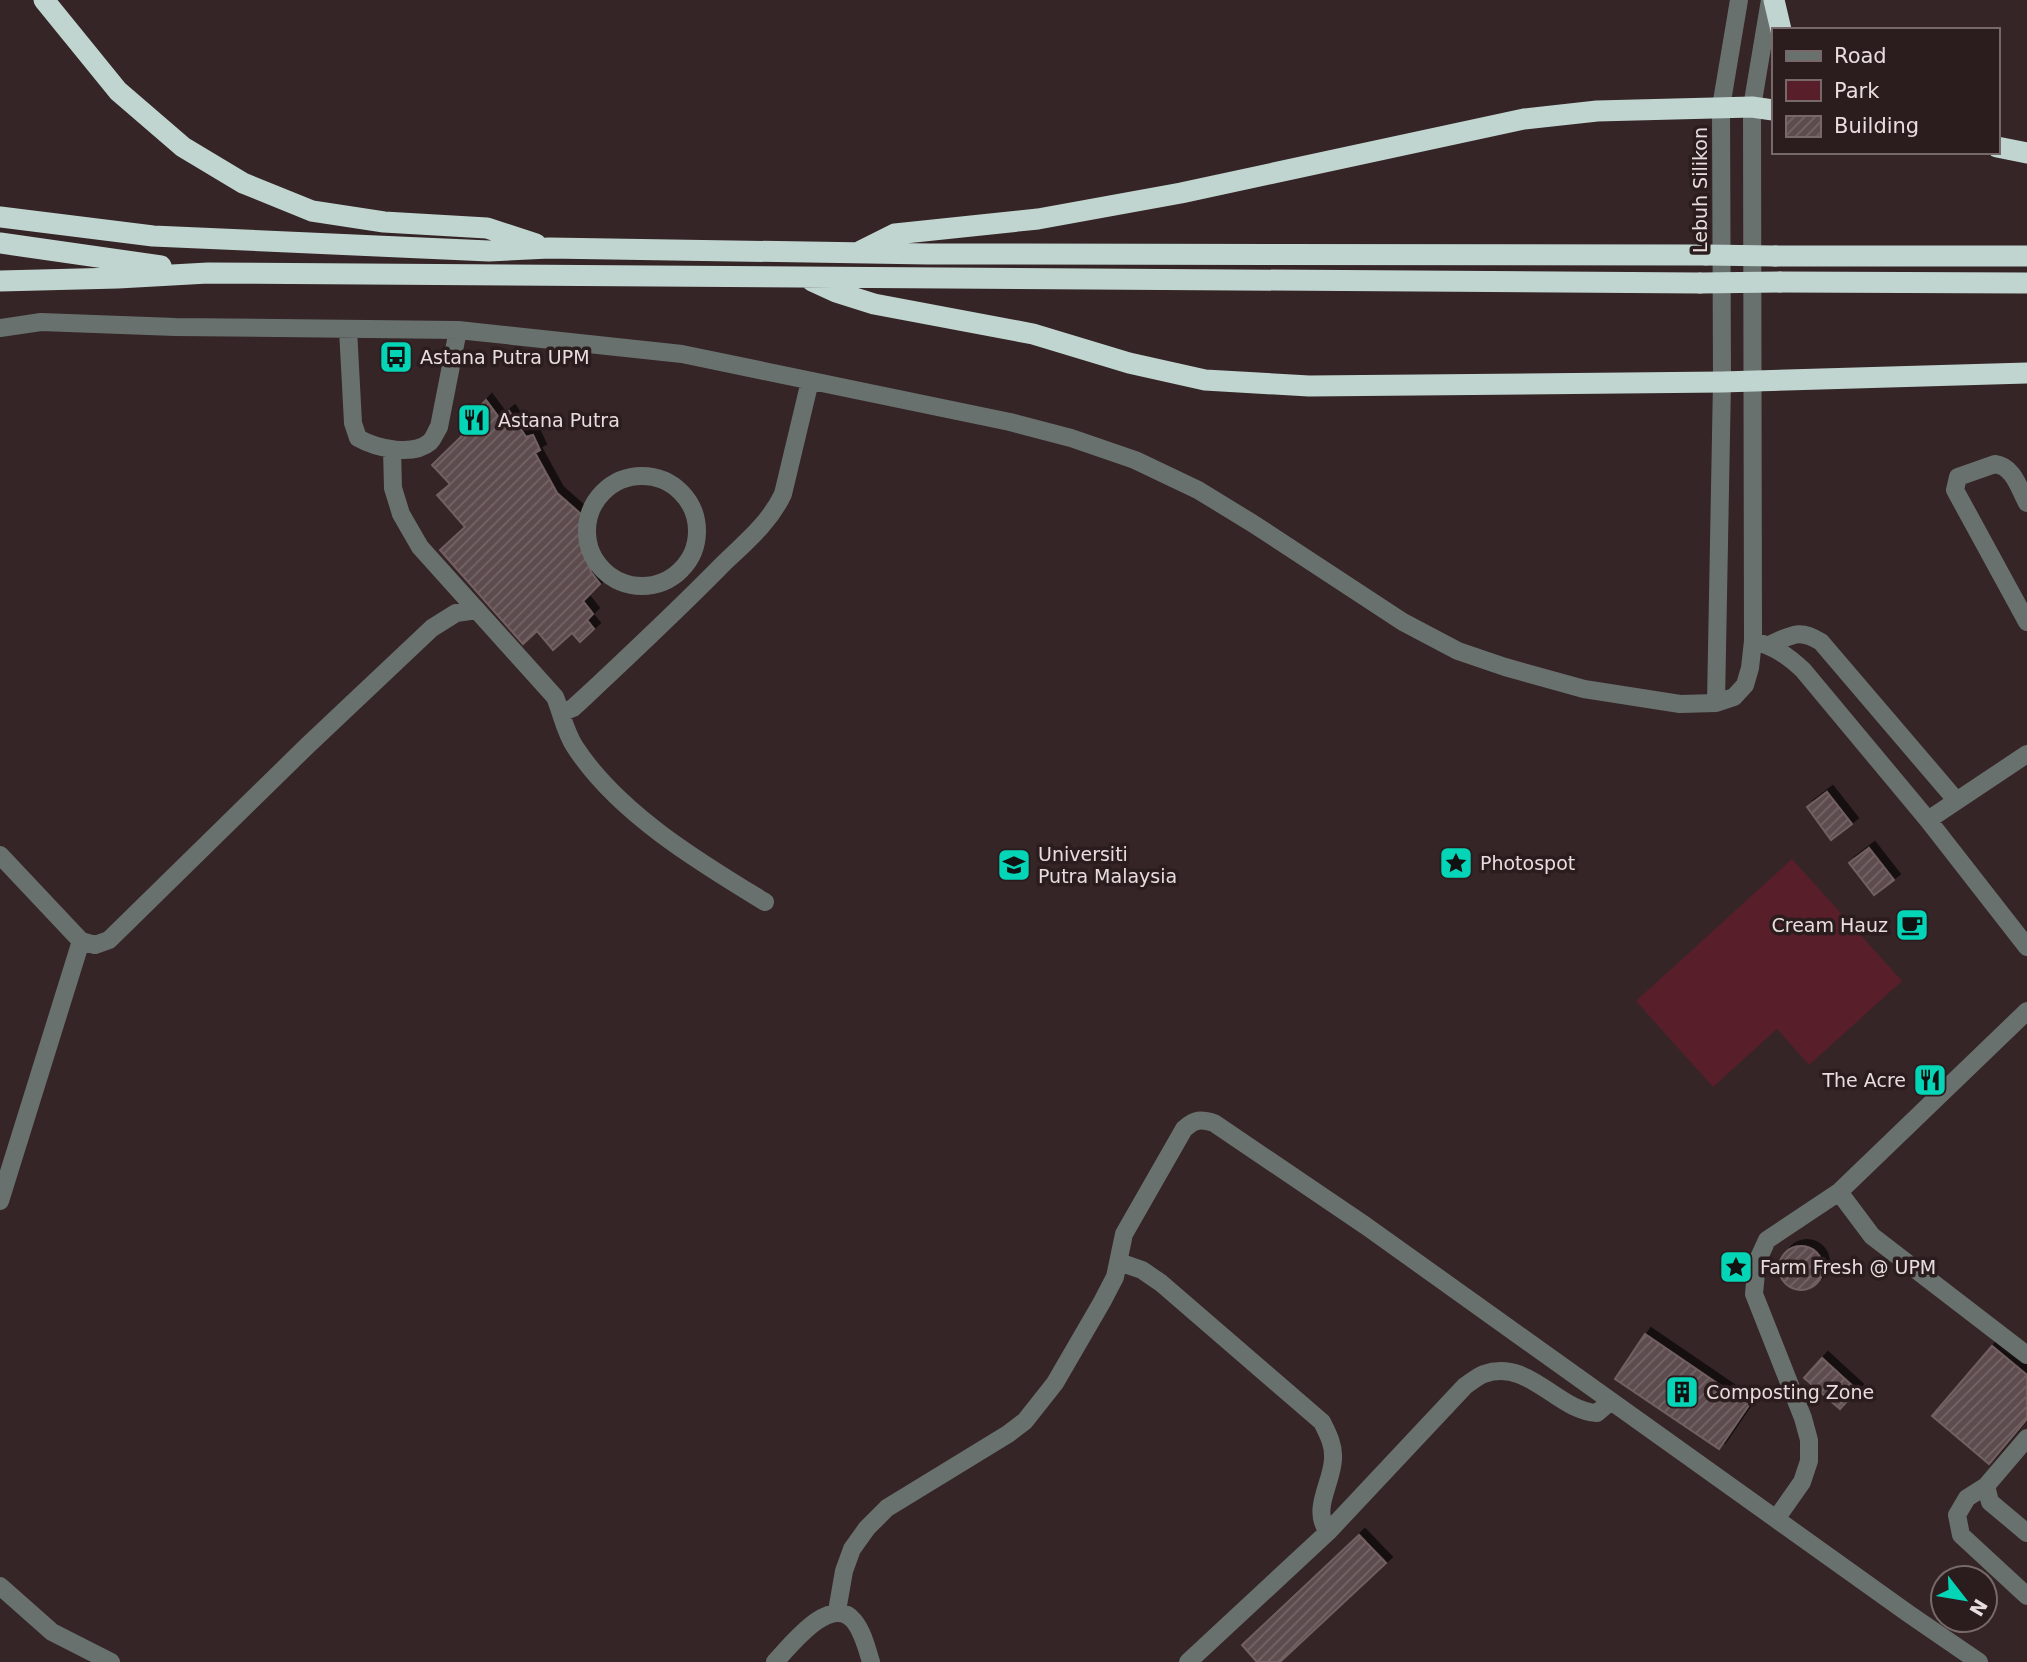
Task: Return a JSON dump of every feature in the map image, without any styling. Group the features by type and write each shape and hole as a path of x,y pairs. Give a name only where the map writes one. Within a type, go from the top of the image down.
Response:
{"highway":[{"path":"44,0 118,91 183,147 243,183 312,211 384,222 487,228 549,248"},
{"path":"1772,0 1781,28"},
{"path":"859,252 894,234 1038,219 1181,193 1524,119 1597,111 1763,108"},
{"path":"1999,147 2027,153"},
{"path":"0,217 153,236 489,251 549,248 929,254 2027,256"},
{"path":"0,243 208,273"},
{"path":"0,281 208,273 2027,283"},
{"path":"804,278 874,304 1033,334 1129,363 1205,380 1309,386 1722,382 2027,373"}],"street":[{"name":"Lebuh Silikon","path":"1716,703 1722,382 1721,107 1739,0"},
{"path":"0,328 41,322 175,327 458,330 682,355 1010,422 1071,438 1135,460 1198,490 1403,622 1458,651 1584,689 1680,704 1716,703 1734,697 1745,685 1761,643 1754,381 1763,108 1772,0"},
{"path":"348,329 353,423 358,438 372,446 392,449 418,448 432,441 439,427 458,330"},
{"path":"561,713 573,708 585,697 697,590 776,508 783,494 810,381"},
{"path":"392,449 393,488 401,514 420,547 555,697 569,736 587,763 616,795 688,854 765,902"},
{"path":"2027,503 2008,468 2001,465 1995,464 1958,477 1955,489 2027,622"},
{"path":"640,476 659,478 676,488 688,502 696,529 690,557 678,572 662,582 643,586 624,583 607,574 595,560 587,542 587,523 593,505 605,490 621,480 640,476"},
{"path":"678,572 697,590"},
{"path":"0,855 80,941 95,945 109,940 432,628 456,612 477,610"},
{"path":"1761,643 1798,633 1810,635 1821,642 1956,800"},
{"path":"1761,643 1787,655 1803,670 1928,820 2027,947"},
{"path":"1928,820 2027,754"},
{"path":"0,1201 80,941"},
{"path":"1776,1519 1802,1482 1809,1461 1809,1440 1804,1418 1754,1294 1757,1262 1767,1240 1839,1192 2027,1011"},
{"path":"837,1611 844,1571 852,1549 867,1528 887,1508 1025,1421 1055,1383 1102,1302 1119,1262 1124,1234 1184,1129 1193,1121 1203,1119 1214,1123 1366,1226 1979,1662"},
{"path":"1839,1192 1872,1236 2027,1355"},
{"path":"1119,1262 1142,1270 1161,1283 1322,1422 1331,1440 1333,1459 1320,1517 1328,1532"},
{"path":"1188,1662 1328,1532 1465,1386 1484,1374 1503,1371 1517,1373 1584,1412 1597,1413 1611,1401"},
{"path":"2027,1438 1986,1486 1967,1498 1958,1515 1961,1535 2027,1596"},
{"path":"1986,1486 1990,1502 2027,1533"},
{"path":"0,1586 52,1632 111,1662"},
{"path":"775,1662 826,1614 837,1611 848,1615 856,1623 872,1662"}],"green space":[{"path":"1792,859 1902,981 1809,1065 1777,1029 1713,1087 1636,1001"}],"building":[{"path":"486,400 500,419 509,411 526,437 533,435 540,450 535,453 557,493 583,516 582,547 591,572 600,584 583,601 593,614 587,620 594,629 580,642 572,633 553,650 537,631 523,644 440,550 465,527 437,495 450,484 432,465 467,431 461,426"},
{"path":"1827,792 1852,824 1831,840 1807,807"},
{"path":"1869,848 1894,880 1874,895 1849,863"},
{"path":"1801,1246 1810,1247 1817,1252 1822,1259 1822,1277 1817,1284 1810,1289 1801,1290 1792,1289 1785,1284 1780,1277 1779,1268 1780,1259 1785,1252 1792,1247"},
{"name":"Composting Zone","path":"1645,1334 1749,1405 1719,1449 1615,1379"},
{"path":"1992,1346 2027,1375 2027,1419 1989,1464 1932,1416"},
{"path":"1822,1358 1857,1390 1840,1409 1804,1378"},
{"path":"1359,1535 1386,1563 1280,1662 1257,1662 1242,1645"}],"place":[{"name":"Astana Putra UPM","path":"396,357"},
{"name":"Astana Putra","path":"474,420"},
{"name":"Photospot","path":"1456,863"},
{"name":"Universiti Putra Malaysia","path":"1014,865"},
{"name":"Cream Hauz","path":"1912,925"},
{"name":"The Acre","path":"1930,1080"},
{"name":"Farm Fresh @ UPM","path":"1736,1267"},
{"name":"Composting Zone","path":"1682,1392"}]}
